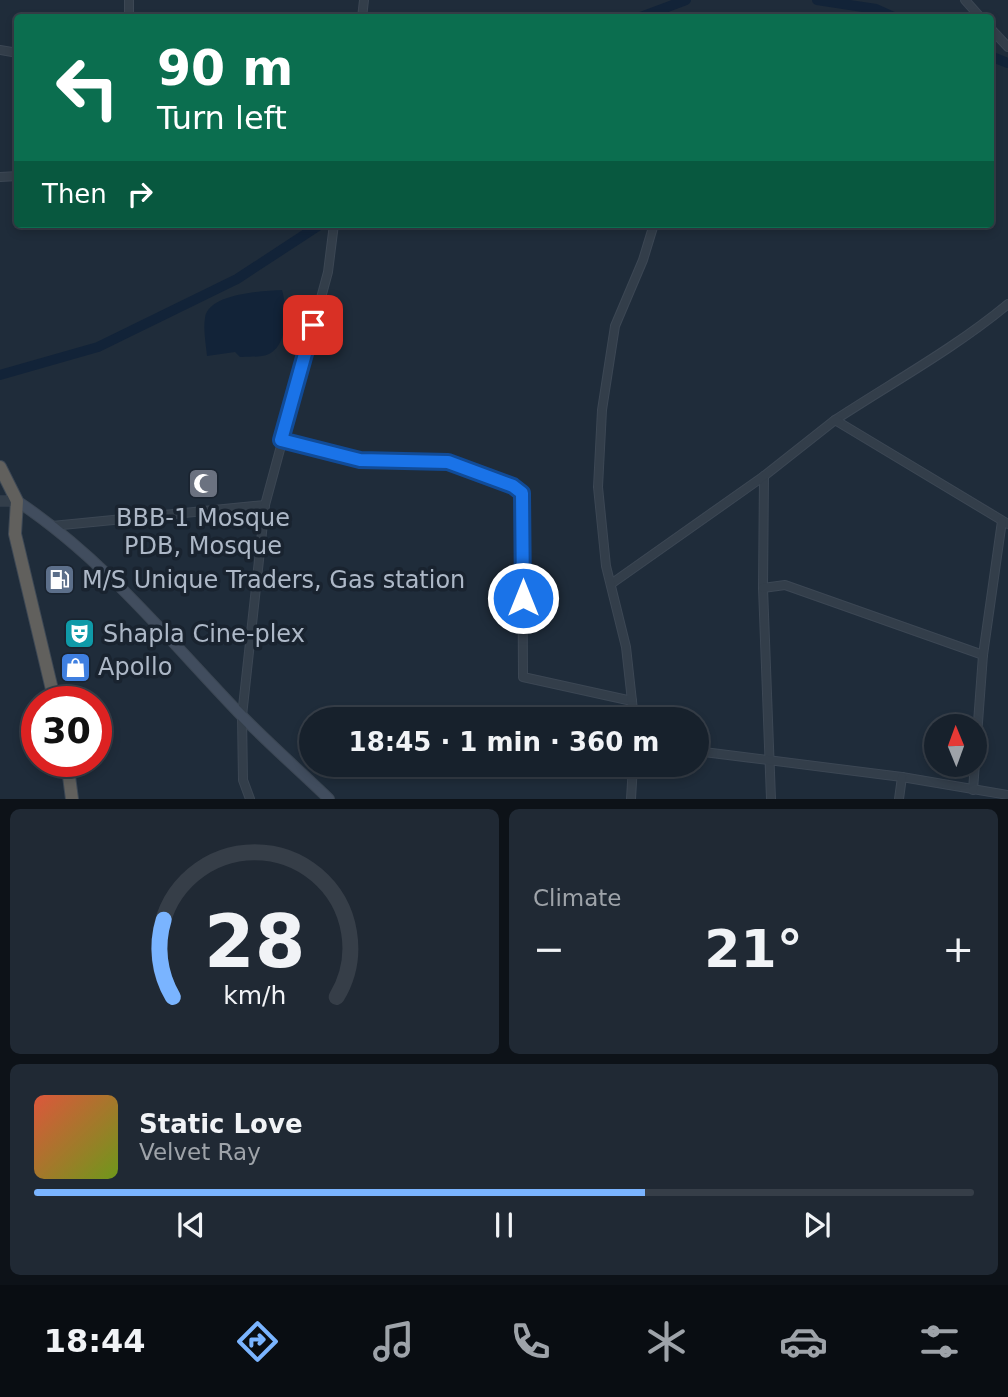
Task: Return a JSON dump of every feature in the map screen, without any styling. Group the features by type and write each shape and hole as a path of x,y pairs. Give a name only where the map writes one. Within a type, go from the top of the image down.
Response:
{"highway":[{"path":"0,467 17,501 15,534 51,686"},
{"path":"69,777 72,799"}],"main road":[{"path":"17,501 52,526 134,601 242,716 329,799"}],"street":[{"path":"965,0 977,14"},
{"path":"994,32 1008,47"},
{"path":"250,799 243,780 242,716 265,505 328,272 334,228"},
{"path":"633,707 626,647 611,584 598,488 602,410 615,326 643,260 651,228"},
{"path":"611,584 764,476 835,419 950,345 972,334 1008,304"},
{"path":"835,419 1005,522 984,655 973,790"},
{"path":"281,440 360,460 448,462 513,486 522,493 523,677 632,701"},
{"path":"764,476 763,588 772,762 771,799"},
{"path":"0,501 17,501"},
{"path":"52,526 265,505"},
{"path":"763,588 785,585 984,655"},
{"path":"709,753 902,777 1008,795"},
{"path":"631,799 632,777"},
{"path":"899,799 902,777"}],"water":[{"path":"282,290 285,325 276,349 269,354 258,356 240,357 235,352 207,356 204,332 208,310 216,303 237,295"}],"waterway":[{"path":"649,14 686,0"},
{"path":"817,0 876,9 887,14"},
{"path":"994,58 1008,63"},
{"path":"0,375 98,347 237,279 315,228"}],"place":[{"name":"BBB-1 Mosque PDB, Mosque","path":"203,484"},
{"name":"M/S Unique Traders, Gas station","path":"59,580"},
{"name":"Shapla Cine-plex","path":"80,634"},
{"name":"Apollo","path":"75,667"}],"route":[{"path":"313,325 281,440 360,460 421,462 430,459 448,462 513,486 522,493 523,598"}]}
